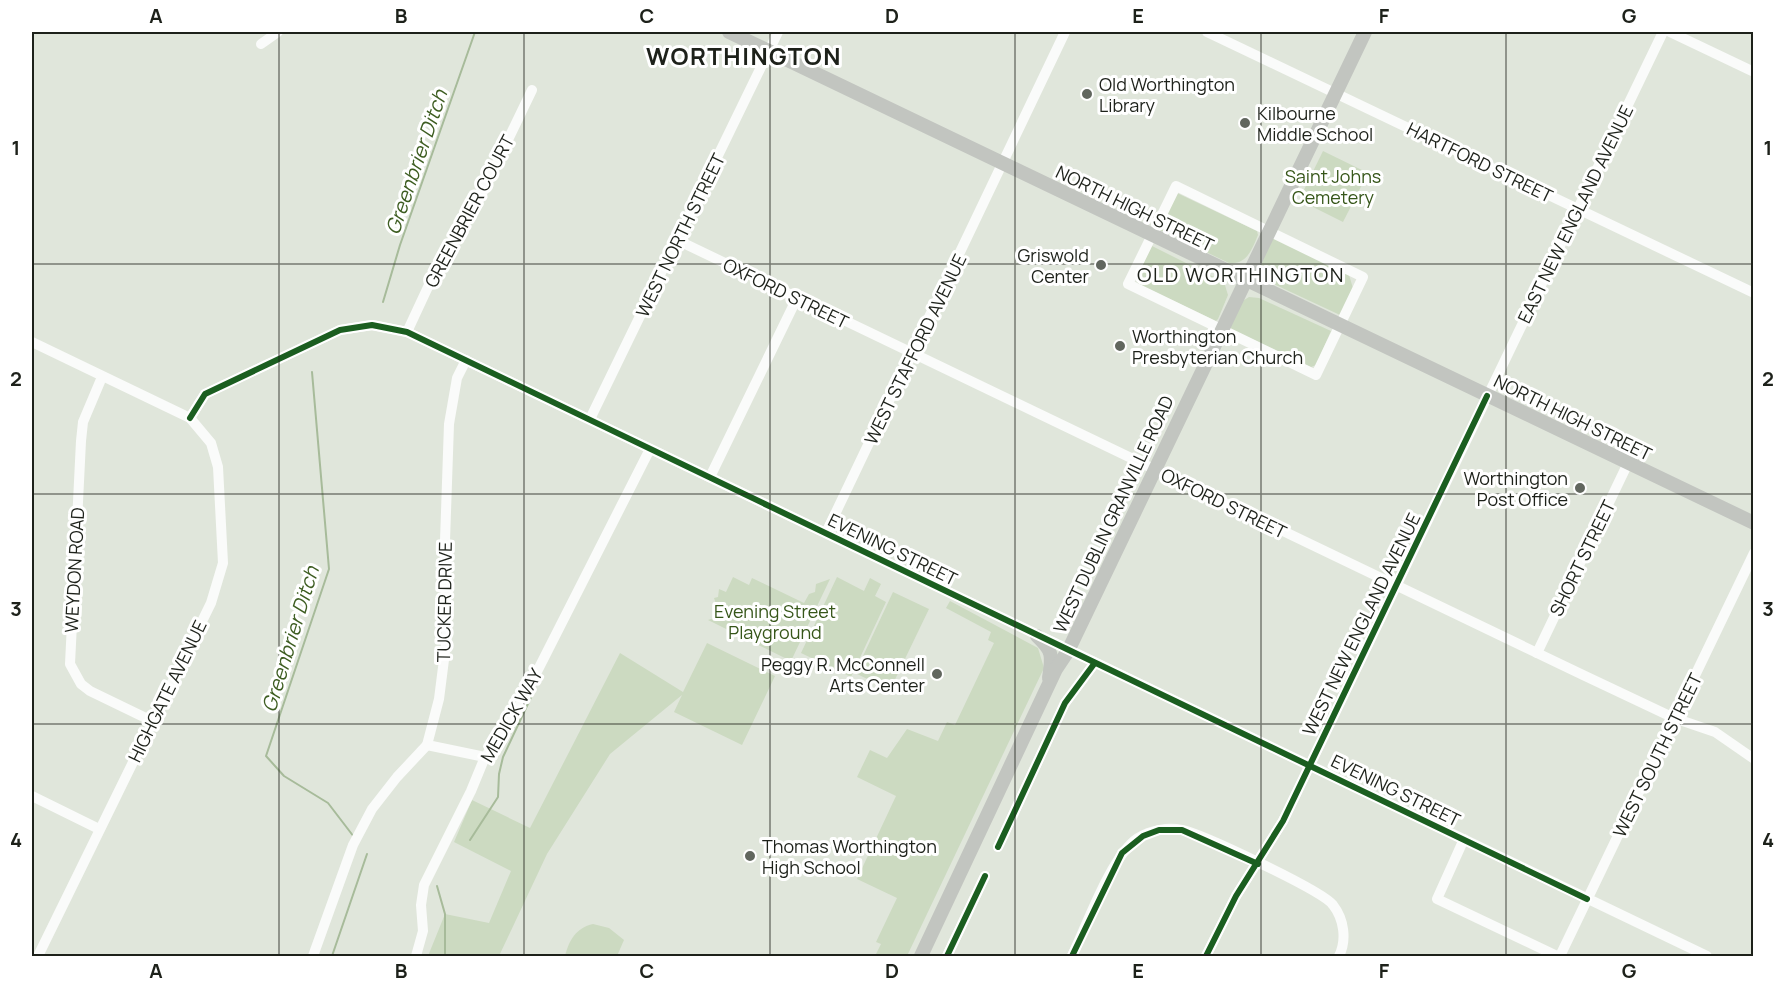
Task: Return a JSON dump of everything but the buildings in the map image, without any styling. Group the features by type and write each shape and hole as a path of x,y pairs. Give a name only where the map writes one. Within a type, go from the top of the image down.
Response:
{"main road":[{"name":"NORTH HIGH STREET","path":"729,32 1754,524"},
{"name":"WEST DUBLIN GRANVILLE ROAD","path":"921,957 1048,686 1068,651 1365,32"},
{"path":"1037,636 1049,647 1051,654 1048,686"}],"street":[{"path":"261,44 278,32"},
{"name":"WEST NORTH STREET","path":"590,419 778,32"},
{"name":"WEST STAFFORD AVENUE","path":"826,533 1065,32"},
{"name":"HARTFORD STREET","path":"1207,32 1754,293"},
{"name":"EAST NEW ENGLAND AVENUE","path":"1487,396 1663,32"},
{"path":"1670,32 1754,72"},
{"name":"GREENBRIER COURT","path":"407,332 441,259 477,204 532,90"},
{"path":"1176,186 1363,277 1316,375 1128,284 1152,236 1176,186"},
{"name":"OXFORD STREET","path":"677,240 1674,718 1715,732 1754,759"},
{"path":"710,477 797,298"},
{"name":"EVENING STREET","path":"189,418 205,394 340,330 372,325 407,332 1094,664 1464,839 1587,899 1686,952 1707,957"},
{"path":"32,342 189,418"},
{"name":"TUCKER DRIVE","path":"313,957 339,882 363,827 397,777 427,745 439,699 447,636 445,541 449,424 457,378 466,360"},
{"name":"WEYDON ROAD","path":"102,377 83,422 70,664 81,684 90,691 152,721"},
{"name":"WEST NEW ENGLAND AVENUE","path":"1206,957 1236,896 1283,821 1487,396"},
{"name":"HIGHGATE AVENUE","path":"38,957 216,592 223,562 215,453 202,430 189,418"},
{"name":"MEDICK WAY","path":"416,957 423,931 421,905 424,885 471,791 485,757 514,717 650,449"},
{"name":"SHORT STREET","path":"1537,653 1628,463"},
{"name":"WEST SOUTH STREET","path":"1558,957 1754,554"},
{"path":"998,847 1065,703 1094,664"},
{"path":"427,745 485,757"},
{"path":"32,796 99,829"},
{"path":"1072,957 1122,853 1137,839 1151,832 1167,829 1190,832 1324,895 1341,919 1344,940 1339,957"},
{"path":"1464,839 1437,899 1558,957"},
{"path":"947,957 985,876"}],"green space":[{"name":"Saint Johns Cemetery","path":"1323,151 1368,173 1343,222 1299,200"},
{"path":"1177,193 1257,231 1258,235 1245,259 1229,263 1160,230"},
{"path":"1274,238 1349,275 1353,288 1340,315 1265,280 1259,266 1270,240"},
{"path":"1152,246 1224,282 1228,295 1216,321 1138,284 1135,278"},
{"path":"1249,297 1259,298 1331,331 1316,365 1311,367 1231,329 1230,326 1241,302"},
{"name":"Evening Street Playground","path":"733,577 749,585 752,578 804,603 809,594 815,592 816,584 830,579 791,661 708,620 720,616 714,598 718,597 719,589 726,592"},
{"path":"837,577 864,591 870,578 881,584 875,596 886,602 851,677 801,653"},
{"path":"893,592 929,609 890,690 855,673"},
{"path":"950,601 1038,648 1044,668 907,956 875,956 881,944 876,942 897,898 857,879 896,796 857,777 870,750 887,758 907,729 938,741 947,722 955,725 994,643 988,640 991,632 946,608"},
{"path":"707,643 775,676 742,745 674,712 682,695 610,754 547,854 499,956 428,956 445,914 489,923 511,871 454,842 472,800 530,828 620,653 683,692"},
{"path":"593,924 609,928 624,940 617,956 565,956 574,936 582,928"}],"waterway":[{"name":"Greenbrier Ditch","path":"383,302 400,245 475,32"},
{"name":"Greenbrier Ditch","path":"312,372 329,569 266,756 284,776 328,803 354,837"},
{"path":"470,840 498,797 499,774 503,757 534,691"},
{"path":"332,956 367,854"},
{"name":"Greenbrier Ditch","path":"437,886 445,914 445,956"}],"cycle path":[{"path":"190,418 205,394 340,330 372,325 407,332 1587,899"},
{"path":"1206,956 1236,896 1283,821 1487,396"},
{"path":"998,847 1065,703 1094,664"},
{"path":"1072,956 1122,853 1143,836 1159,830 1182,830 1258,864"},
{"path":"947,956 985,876"}],"place":[{"name":"Old Worthington Library","path":"1087,94"},
{"name":"Kilbourne Middle School","path":"1245,123"},
{"name":"Griswold Center","path":"1101,265"},
{"name":"Worthington Presbyterian Church","path":"1120,346"},
{"name":"Worthington Post Office","path":"1580,488"},
{"name":"Peggy R. McConnell Arts Center","path":"937,674"},
{"name":"Thomas Worthington High School","path":"750,856"}],"district":[{"name":"WORTHINGTON","path":"744,55"},
{"name":"OLD WORTHINGTON","path":"1241,274"}]}
